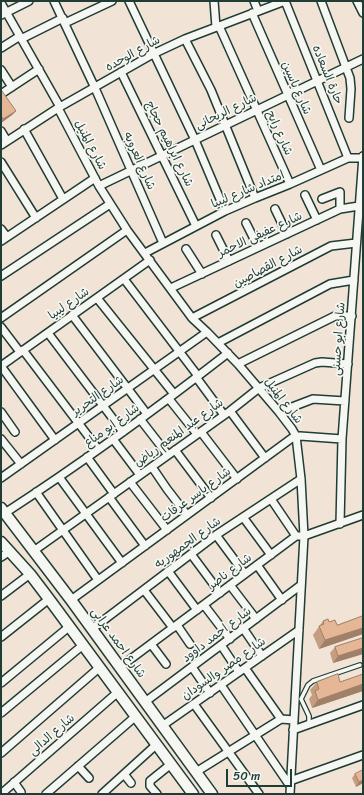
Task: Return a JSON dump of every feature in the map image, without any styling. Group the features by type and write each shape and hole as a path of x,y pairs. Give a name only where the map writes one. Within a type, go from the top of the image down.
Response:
{"street":[{"path":"4,14 29,1"},
{"name":"شارع العروبه","path":"54,1 95,88 164,244"},
{"path":"1,48 21,38 112,1"},
{"path":"129,1 195,140 224,211"},
{"name":"شارع رابح","path":"214,1 217,26 290,184"},
{"name":"شارع ياسين","path":"254,1 254,12 287,95 321,170"},
{"name":"شارع الوحده","path":"4,143 59,108 153,54 217,26 285,1"},
{"name":"حارة السعاده","path":"285,1 348,158"},
{"path":"320,1 350,78 351,89 349,118"},
{"path":"357,1 363,13"},
{"name":"شارع المنيل","path":"1,3 4,14 21,38 39,69 99,186 127,230 192,318 208,332 238,364 279,412 296,436 301,479 301,585 290,794"},
{"path":"185,39 211,90 255,198"},
{"name":"شارع الريحانى","path":"99,186 363,59"},
{"path":"1,94 39,69"},
{"path":"1,70 12,87"},
{"name":"شارع ابراهيم حجاج","path":"122,72 196,226"},
{"path":"24,130 63,200"},
{"path":"1,131 4,143"},
{"name":"امتداد شارع ليبيا","path":"145,253 224,211 348,158 363,157"},
{"name":"شارع ابو حسنى","path":"340,524 342,439 363,157"},
{"path":"1,162 36,218"},
{"path":"1,229 4,239 95,178"},
{"path":"322,198 340,192 340,210"},
{"path":"306,195 317,220"},
{"path":"1,276 110,204"},
{"name":"شارع عفيفى الاحمر","path":"171,288 317,220 340,210 359,206"},
{"path":"275,209 286,234"},
{"path":"246,223 258,247"},
{"path":"1,318 127,230"},
{"path":"216,235 229,261"},
{"name":"شارع القصاصين","path":"192,318 331,246 356,243"},
{"path":"186,249 202,274"},
{"name":"شارع ليبيا","path":"1,366 150,260"},
{"path":"124,279 197,377 265,458"},
{"path":"218,342 326,286 334,283 354,280"},
{"path":"97,298 154,370 199,433 237,479"},
{"path":"72,315 147,414"},
{"path":"238,364 335,316 352,316"},
{"path":"1,327 22,351 98,449"},
{"name":"شارع التحرير","path":"1,478 208,332"},
{"path":"48,333 123,432"},
{"name":"شارع ابو مناع","path":"3,510 36,492 59,477 123,432 228,353"},
{"name":"شارع عبد المنعم رياض","path":"35,550 227,413 259,388 315,363 322,362 348,364"},
{"path":"1,366 55,440"},
{"path":"279,412 313,399 345,401"},
{"path":"1,412 15,432"},
{"path":"140,419 168,455"},
{"path":"296,436 342,439"},
{"name":"شارع ياسر عرفات","path":"71,600 296,436"},
{"path":"113,438 140,475"},
{"path":"1,439 21,464"},
{"path":"175,450 211,498"},
{"path":"87,457 145,546"},
{"path":"152,467 171,495 188,515"},
{"path":"59,477 122,563"},
{"name":"شارع الجمهوريه","path":"92,629 216,535 301,479"},
{"path":"130,482 167,530"},
{"path":"36,492 98,580"},
{"path":"271,499 300,536"},
{"name":"شارع احمد عرابى","path":"3,510 35,550 212,794"},
{"name":"شارع ناصر","path":"120,667 256,565 300,536 340,524 363,515"},
{"path":"243,517 271,555"},
{"path":"216,535 245,574"},
{"path":"1,542 30,574 70,626 194,794"},
{"path":"1,557 10,551"},
{"path":"191,554 220,593"},
{"path":"256,565 282,600"},
{"path":"168,571 197,610"},
{"path":"1,596 30,574"},
{"path":"230,585 256,619"},
{"name":"شارع احمد داوود","path":"145,702 301,585"},
{"path":"144,590 190,644"},
{"path":"1,637 49,599"},
{"path":"204,605 230,638"},
{"path":"1,683 70,626"},
{"path":"243,628 262,656"},
{"name":"شارع مصر والسودان","path":"162,726 299,630"},
{"path":"151,644 166,664"},
{"path":"1,713 83,645"},
{"path":"221,646 239,672"},
{"path":"1,753 100,667"},
{"path":"192,667 210,693"},
{"path":"246,668 281,719"},
{"path":"221,685 290,783 363,755"},
{"name":"شارع الدالى","path":"1,794 118,692"},
{"path":"194,704 260,794"},
{"path":"293,730 363,705"},
{"path":"50,793 78,766 136,716"},
{"path":"196,772 281,719 294,720"},
{"path":"102,794 157,744"},
{"path":"155,793 150,786 150,781 171,764"},
{"path":"78,766 89,778"},
{"path":"124,774 132,783"},
{"path":"14,782 21,792"}],"lane":[{"path":"309,725 309,716 301,699 308,684 360,665"}],"building":[{"path":"2,91 16,111 3,119 1,116"},
{"path":"363,616 363,628 325,640 319,626 324,624 323,621 328,619 329,622 335,620 337,625"},
{"path":"363,638 363,648 338,656 335,647"},
{"path":"338,674 340,682 363,674 363,684 318,700 315,691 319,689 317,682"},
{"path":"363,770 363,780 359,782 355,774"}]}
